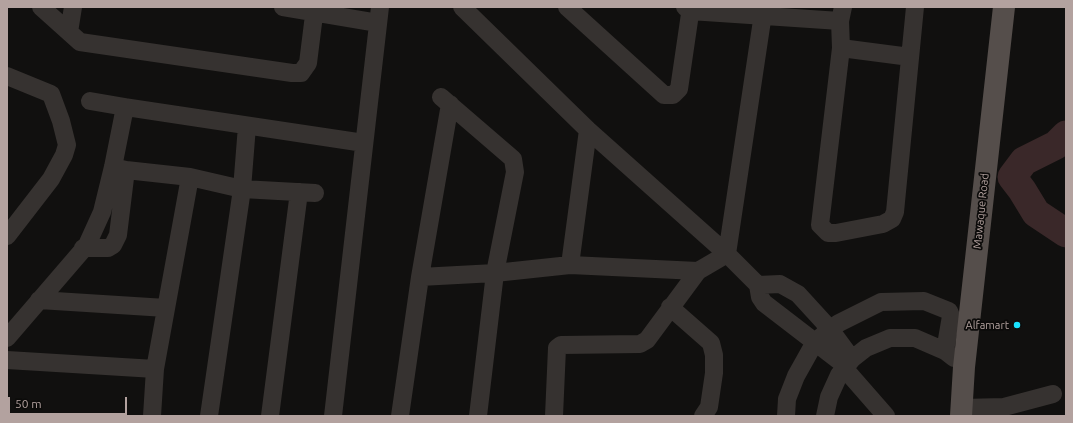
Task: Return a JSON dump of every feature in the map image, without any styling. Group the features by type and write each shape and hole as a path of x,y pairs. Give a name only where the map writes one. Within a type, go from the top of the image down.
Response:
{"main road":[{"name":"Mawaque Road","path":"962,412 964,367 1004,7"}],"street":[{"path":"41,7 80,42 297,73 301,73 308,63 315,9"},
{"path":"69,32 74,7"},
{"path":"283,7 379,15 333,416"},
{"path":"462,7 588,130 727,254 758,285 760,297 764,303 814,342 847,364"},
{"path":"567,7 664,95 673,95 679,89 689,8 842,14 841,48 820,225 828,233 836,233 883,224 892,219 895,212 915,7"},
{"path":"727,254 764,12"},
{"path":"841,48 910,56"},
{"path":"7,76 51,94 66,137 66,145 64,155 51,179 7,236"},
{"path":"90,101 364,143"},
{"path":"400,416 445,101 513,158 515,172 495,273 478,416"},
{"path":"83,248 108,248 113,245 118,235 120,168 125,107"},
{"path":"209,416 242,189 247,126"},
{"path":"570,265 588,130"},
{"path":"120,168 190,177 242,189 307,193 270,416"},
{"path":"7,338 87,245 120,168"},
{"path":"152,416 155,369 190,177"},
{"path":"554,416 557,348 561,345 640,344 647,340 698,271 727,254"},
{"path":"420,278 495,273 570,265 698,271"},
{"path":"758,285 780,284 798,294 830,329 847,364 886,416"},
{"path":"39,300 166,308"},
{"path":"786,416 787,399 796,376 814,342 830,329 881,302 924,301 948,311 951,316 946,351"},
{"path":"670,307 711,344 714,355 714,373 709,407 703,416"},
{"path":"825,416 829,398 839,375 847,364 866,348 890,338 916,338 946,351 964,367"},
{"path":"7,360 155,369"},
{"path":"962,412 1004,407 1054,394"}],"waterway":[{"path":"1066,135 1056,145 1024,161 1012,177 1036,213 1066,233"}],"place":[{"name":"Alfamart","path":"1017,325"}]}
